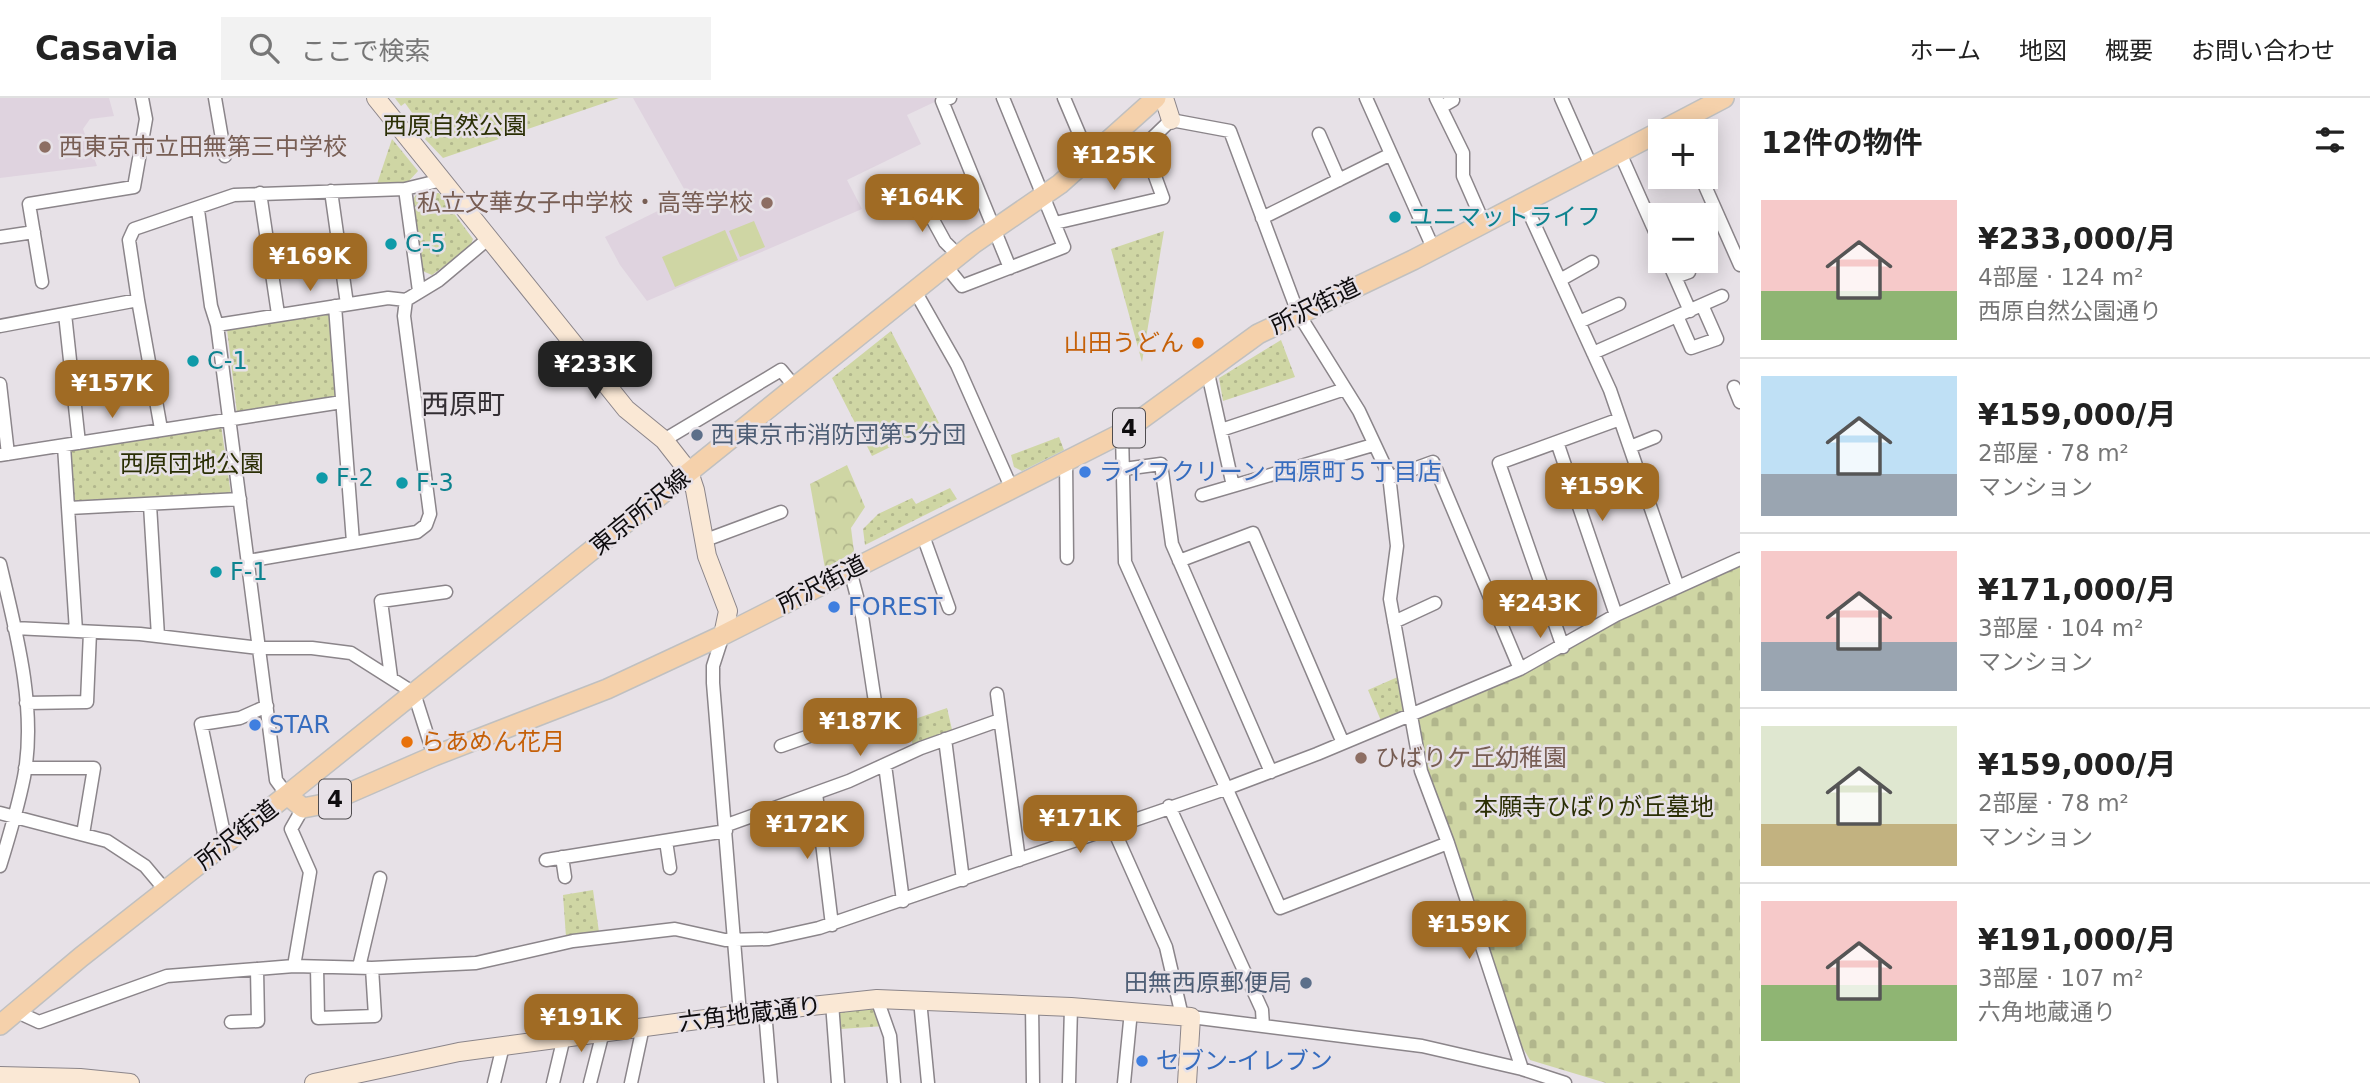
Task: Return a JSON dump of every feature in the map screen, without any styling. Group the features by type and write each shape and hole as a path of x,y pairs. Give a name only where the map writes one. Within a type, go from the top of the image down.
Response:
{"main road":[{"name":"東京所沢線","path":"287,795 915,291 994,229 1044,196 1156,98"},
{"name":"所沢街道","path":"1685,119 1714,100"},
{"name":"所沢街道","path":"0,1025 287,795 303,808 324,804 435,756 607,689 723,635 1122,433 1258,334 1434,250 1648,140"}],"street":[{"path":"42,282 29,204 134,187 146,119 142,98"},
{"path":"215,98 225,156"},
{"path":"376,98 626,409 664,440 688,472 695,490 703,541 728,611 713,674 740,1014"},
{"path":"950,98 942,101 1010,268"},
{"path":"887,203 922,186 962,286 1064,247 1003,98"},
{"path":"1065,98 1093,153 1104,160 1144,146 1171,120"},
{"path":"1164,98 1171,120"},
{"path":"1366,98 1434,250"},
{"path":"1561,98 1592,168"},
{"path":"1453,100 1438,103 1463,153 1463,176 1484,224"},
{"path":"1171,120 1230,131 1298,313 1359,411 1389,478 1397,547 1390,599 1420,771 1448,843 1522,1069"},
{"path":"1319,134 1339,180"},
{"path":"1055,223 1163,198 1144,146"},
{"path":"1620,153 1648,216"},
{"path":"1262,218 1391,154"},
{"path":"161,429 138,300 131,234 134,229 198,210 226,197 260,193 405,189 442,180"},
{"path":"405,189 419,291"},
{"path":"1707,189 1739,260"},
{"path":"331,191 341,305 342,402 353,542"},
{"path":"260,193 278,314"},
{"path":"1525,204 1620,419 1678,587"},
{"path":"198,210 229,418 276,780 287,795"},
{"path":"0,237 34,232"},
{"path":"216,325 388,298 406,300 439,280 489,238"},
{"path":"1560,280 1592,261"},
{"path":"1673,273 1717,339 1690,348 1677,316"},
{"path":"1675,278 1687,273"},
{"path":"915,291 957,365 1011,487"},
{"path":"1593,353 1722,296"},
{"path":"0,326 138,300"},
{"path":"248,561 417,532 429,519 404,316 406,300"},
{"path":"1579,322 1619,304"},
{"path":"65,314 79,443"},
{"path":"1207,369 1233,486"},
{"path":"664,440 781,370 795,387"},
{"path":"0,384 4,455 342,402"},
{"path":"1734,387 1740,402"},
{"path":"1221,430 1345,389"},
{"path":"1563,647 1499,463 1620,419"},
{"path":"1122,433 1125,562 1280,908 1448,843"},
{"path":"1630,447 1655,437"},
{"path":"1557,442 1616,615"},
{"path":"1202,495 1373,445"},
{"path":"64,446 76,631"},
{"path":"1066,460 1067,558"},
{"path":"1389,478 1433,463 1520,669"},
{"path":"1124,469 1161,464 1172,544 1271,772"},
{"path":"69,508 240,499"},
{"path":"150,505 158,636"},
{"path":"703,541 781,512"},
{"path":"922,533 949,608"},
{"path":"1179,561 1253,533 1343,743"},
{"path":"15,1011 39,1022 167,976 294,966 366,967 476,962 573,941 675,929 735,940 769,939 832,925 1169,806 1225,789 1343,743 1520,669 1616,615 1740,559"},
{"path":"0,564 26,703 25,768 0,866"},
{"path":"850,570 862,616 880,735"},
{"path":"391,677 381,601 446,592"},
{"path":"1394,622 1435,603"},
{"path":"14,628 158,636 259,648 312,648 351,653 414,693 435,756"},
{"path":"26,703 87,702 90,632"},
{"path":"997,694 1019,860"},
{"path":"226,843 201,724 240,718 267,706"},
{"path":"781,746 823,725 877,712"},
{"path":"546,860 666,841 727,828 945,739 1000,720"},
{"path":"945,739 963,880"},
{"path":"885,765 903,901"},
{"path":"25,768 94,768 83,834"},
{"path":"816,793 832,925"},
{"path":"1169,806 1262,1010 1263,1026"},
{"path":"294,966 310,872 290,829 303,808"},
{"path":"0,813 107,841 145,866 166,891"},
{"path":"1112,826 1166,947 1186,1016 1186,1083"},
{"path":"666,841 670,868"},
{"path":"562,857 565,877"},
{"path":"317,967 318,1018 375,1016 366,967 380,878"},
{"path":"231,1022 258,1021 257,969"},
{"path":"877,999 890,1035 894,1083"},
{"name":"六角地蔵通り","path":"314,1083 459,1052 740,1014 877,999 1071,1007 1186,1016"},
{"path":"920,1000 928,1083"},
{"path":"832,1003 838,1083"},
{"path":"1032,1005 1033,1083"},
{"path":"1069,1083 1071,1007"},
{"path":"765,1011 771,1083"},
{"path":"1124,1083 1130,1011"},
{"path":"1186,1016 1422,1046 1522,1069 1565,1083"},
{"path":"631,1083 643,1027"},
{"path":"590,1083 603,1032"},
{"path":"553,1083 564,1037"},
{"path":"494,1083 503,1046"},
{"path":"0,1076 80,1078 130,1083"}],"shaded area":[{"name":"西東京市立田無第三中学校","path":"0,98 109,98 114,116 90,119 83,129 97,166 0,178"},
{"name":"私立文華女子中学校・高等学校","path":"633,98 943,98 907,115 921,144 847,180 862,209 647,301 620,265 605,237 688,196"}],"green space":[{"name":"西原自然公園","path":"395,98 619,98 443,158 425,139 428,135 405,103 401,106"},
{"path":"392,139 418,171 407,183 377,184"},
{"path":"417,193 439,193 473,239 470,247 432,275 420,270 411,203"},
{"path":"754,221 765,247 740,257 729,231"},
{"path":"725,230 738,260 675,287 662,257"},
{"path":"1164,231 1142,362 1111,249"},
{"path":"333,314 339,399 237,413 227,329"},
{"path":"891,331 939,423 872,456 832,378"},
{"path":"1281,340 1295,377 1223,401 1219,378"},
{"name":"西原団地公園","path":"221,425 231,495 72,505 69,450"},
{"path":"1059,437 1064,450 1022,471 1014,467 1011,455"},
{"path":"847,465 865,507 851,528 854,552 825,568 810,484"},
{"path":"950,488 957,499 865,545 863,529 878,514 912,498 916,504"},
{"name":"本願寺ひばりが丘墓地","path":"1740,565 1740,1083 1606,1083 1530,1060 1517,1038 1433,796 1415,716 1630,613"},
{"path":"1400,676 1407,710 1382,723 1368,690"},
{"path":"947,708 953,734 913,748 909,721"},
{"path":"593,890 599,932 566,937 563,895"},
{"path":"882,1004 885,1026 840,1029 837,1010"}],"place":[{"name":"西東京市立田無第三中学校","path":"45,147"},
{"name":"私立文華女子中学校・高等学校","path":"767,203"},
{"name":"ユニマットライフ","path":"1395,217"},
{"name":"C-5","path":"391,244"},
{"name":"山田うどん","path":"1198,343"},
{"name":"C-1","path":"193,361"},
{"name":"西東京市消防団第5分団","path":"697,435"},
{"name":"ライフクリーン 西原町５丁目店","path":"1085,472"},
{"name":"F-2","path":"322,478"},
{"name":"F-3","path":"402,483"},
{"name":"F-1","path":"216,572"},
{"name":"FOREST","path":"834,607"},
{"name":"STAR","path":"255,725"},
{"name":"らあめん花月","path":"407,742"},
{"name":"ひばりケ丘幼稚園","path":"1361,758"},
{"name":"田無西原郵便局","path":"1306,983"},
{"name":"セブン-イレブン","path":"1142,1061"}],"district":[{"name":"西原町","path":"463,404"}]}
